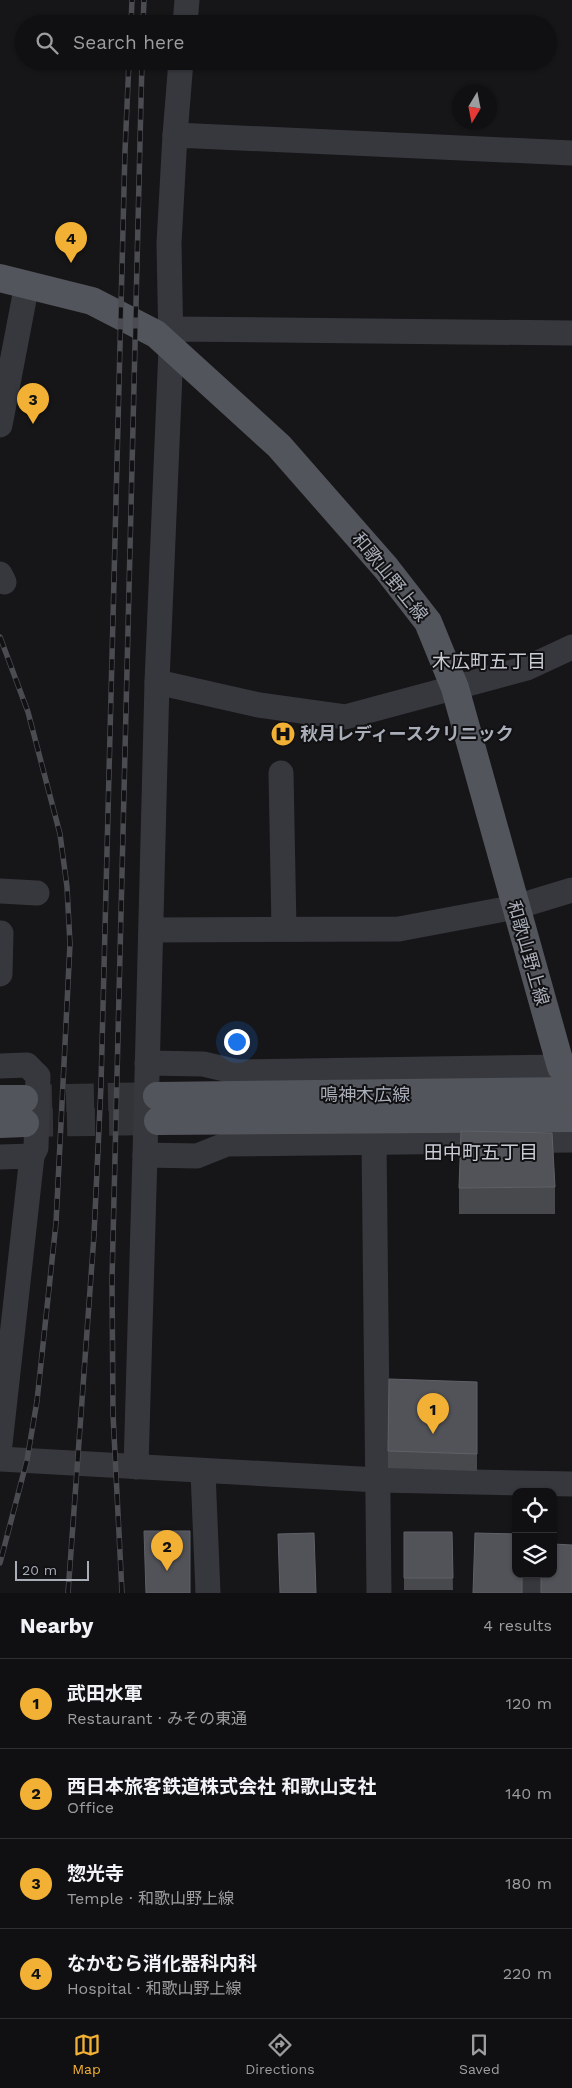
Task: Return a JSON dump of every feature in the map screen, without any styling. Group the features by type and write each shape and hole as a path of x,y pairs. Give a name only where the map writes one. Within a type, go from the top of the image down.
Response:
{"main road":[{"name":"和歌山野上線","path":"0,278 92,301 166,337 279,446 386,568 428,622 455,688 516,908 566,1068"},
{"name":"鳴神木広線","path":"572,1092 158,1109 572,1118"}],"street":[{"path":"186,15 187,0"},
{"path":"136,1467 152,930 169,243 175,135 181,70"},
{"path":"175,135 572,153"},
{"path":"0,425 27,284"},
{"path":"166,337 572,333"},
{"path":"157,682 259,705 345,717 527,668 572,647"},
{"path":"281,773 284,929"},
{"path":"152,930 399,929 516,908 572,890"},
{"path":"0,891 37,893"},
{"path":"0,974 1,934"},
{"path":"147,1064 202,1064 238,1072 566,1068"},
{"path":"0,1066 27,1065 38,1076 36,1148 32,1156 0,1444"},
{"path":"145,1155 197,1156 227,1144 572,1140"},
{"path":"374,1141 379,1593"},
{"path":"0,1157 32,1156"},
{"path":"0,1459 203,1472 534,1487 572,1484"},
{"path":"203,1472 208,1593"},
{"path":"531,1593 532,1578"}],"building":[{"path":"461,1131 552,1133 555,1187 459,1188"},
{"path":"389,1379 477,1382 477,1454 388,1451"},
{"path":"144,1531 190,1531 190,1593 146,1593"},
{"path":"404,1532 452,1532 453,1578 404,1578"},
{"path":"314,1533 316,1593 280,1593 278,1534"},
{"path":"475,1533 512,1534 512,1578 522,1578 522,1593 473,1593"},
{"path":"557,1544 572,1545 572,1593 541,1593 541,1578 557,1578"}],"tunnel":[{"path":"24,1099 157,1096"},
{"path":"25,1123 158,1121"}],"railway":[{"path":"131,15 132,0"},
{"path":"143,15 144,0"},
{"path":"68,1593 94,1235 101,1085 129,70"},
{"path":"122,1593 113,1414 112,1280 142,70"},
{"path":"0,637 28,712 60,834 67,887 70,944 56,1223 37,1401 27,1460 0,1563"}],"place":[{"name":"なかむら消化器科内科","path":"71,263"},
{"name":"惣光寺","path":"33,424"},
{"name":"秋月レディースクリニック","path":"283,734"},
{"name":"武田水軍","path":"433,1434"},
{"name":"西日本旅客鉄道株式会社 和歌山支社","path":"167,1571"}],"district":[{"name":"木広町五丁目","path":"489,661"},
{"name":"田中町五丁目","path":"481,1152"}]}
